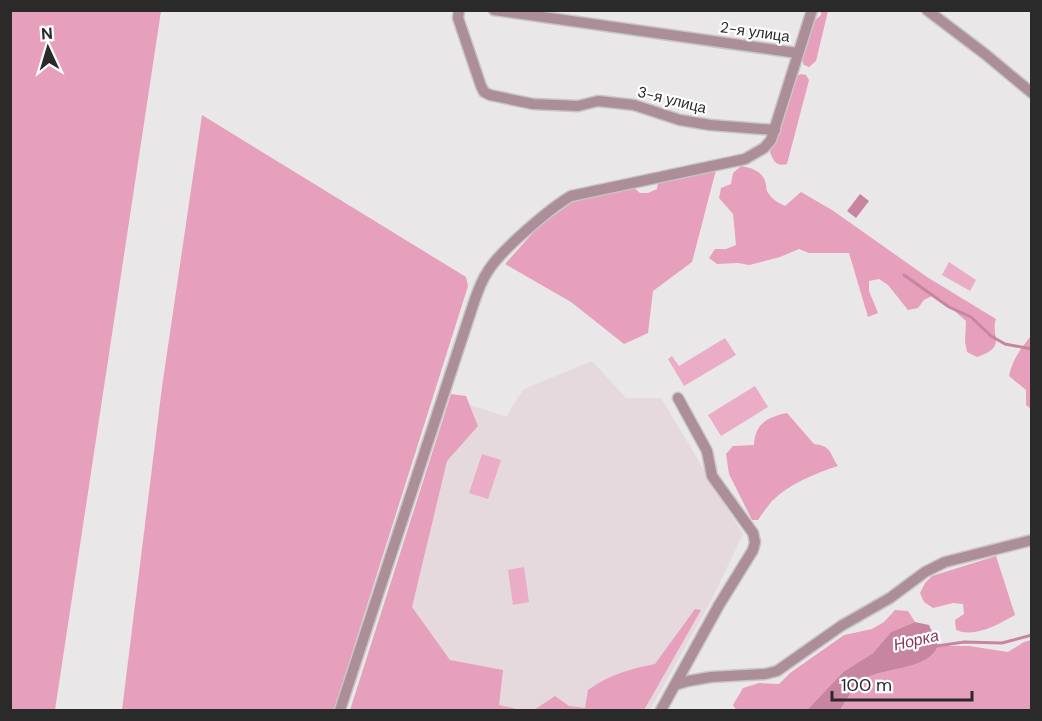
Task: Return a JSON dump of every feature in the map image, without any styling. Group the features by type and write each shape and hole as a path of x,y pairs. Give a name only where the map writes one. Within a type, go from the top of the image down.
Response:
{"street":[{"name":"3-я улица","path":"459,10 458,18 477,76 484,92 490,95 533,104 578,106 598,101 634,105 680,120 710,125 775,130"},
{"name":"2-я улица","path":"495,10 797,53"},
{"path":"340,711 472,305 488,271 556,205 579,194 745,159 764,148 775,130 812,10"},
{"path":"927,10 1032,93"},
{"path":"661,711 719,605 753,550 755,542 753,533 712,476 707,451 678,398"},
{"path":"675,685 711,677 765,674 777,671 841,626 890,598 925,572 945,562 1032,540"}],"shaded area":[{"path":"10,11 161,11 55,710 11,710"},
{"path":"821,11 828,11 816,61 809,67 804,65 801,58 814,21 821,15"},
{"path":"806,75 809,80 787,164 781,165 774,161 770,152 796,76"},
{"path":"202,115 466,277 468,286 334,710 122,710 162,387"},
{"path":"741,166 754,169 760,174 765,181 767,192 778,202 785,206 801,192 832,210 927,277 996,319 995,345 977,357 967,352 966,321 943,301 934,295 924,300 918,308 908,310 888,285 879,279 869,281 869,291 878,313 868,317 849,253 809,253 799,249 780,257 749,265 717,264 709,258 715,249 726,249 736,245 733,214 719,198 721,188 731,184 733,173"},
{"path":"716,170 692,262 653,291 648,333 624,344 571,302 505,264 538,227 578,198 633,187 640,193 648,193 657,189 658,183"},
{"path":"949,262 976,280 970,291 942,275"},
{"path":"1031,336 1031,409 1026,405 1026,390 1009,376 1017,354"},
{"path":"725,338 736,355 684,386 668,359 672,356 679,366"},
{"path":"592,361 626,398 661,398 743,534 712,599 650,710 476,710 387,613 452,399 507,417 524,389"},
{"path":"755,386 768,407 721,436 708,415"},
{"path":"451,394 466,396 478,426 447,461 412,607 450,660 503,670 499,705 521,710 350,710"},
{"path":"787,413 814,444 827,448 838,466 786,489 772,501 758,520 752,520 729,474 726,454 733,446 754,445 757,432 763,423"},
{"path":"482,454 501,460 488,499 469,493"},
{"path":"996,556 1015,615 986,629 963,632 956,630 955,620 964,614 963,604 953,603 933,608 924,602 920,593 932,576"},
{"path":"524,567 529,602 513,605 508,570"},
{"path":"695,609 701,610 644,710 534,710 555,696 569,706 585,708 588,690 620,673 655,664"},
{"path":"895,610 908,611 915,622 891,632 873,653 843,672 807,710 736,710 733,705 743,688 759,683 779,684 790,673 844,635 872,629 884,622"},
{"path":"1031,640 1031,710 840,710 853,689 862,680 925,660 938,646 969,646 1008,652"}],"water":[{"path":"860,194 869,201 856,218 847,211"},
{"path":"915,622 929,625 938,646 933,654 915,664 862,680 853,689 840,710 807,710 843,672 873,653 891,632"}],"waterway":[{"path":"904,275 949,307 971,317 991,336 1005,344 1032,349"},
{"name":"Норка","path":"937,646 964,642 1002,643 1032,635"}]}
